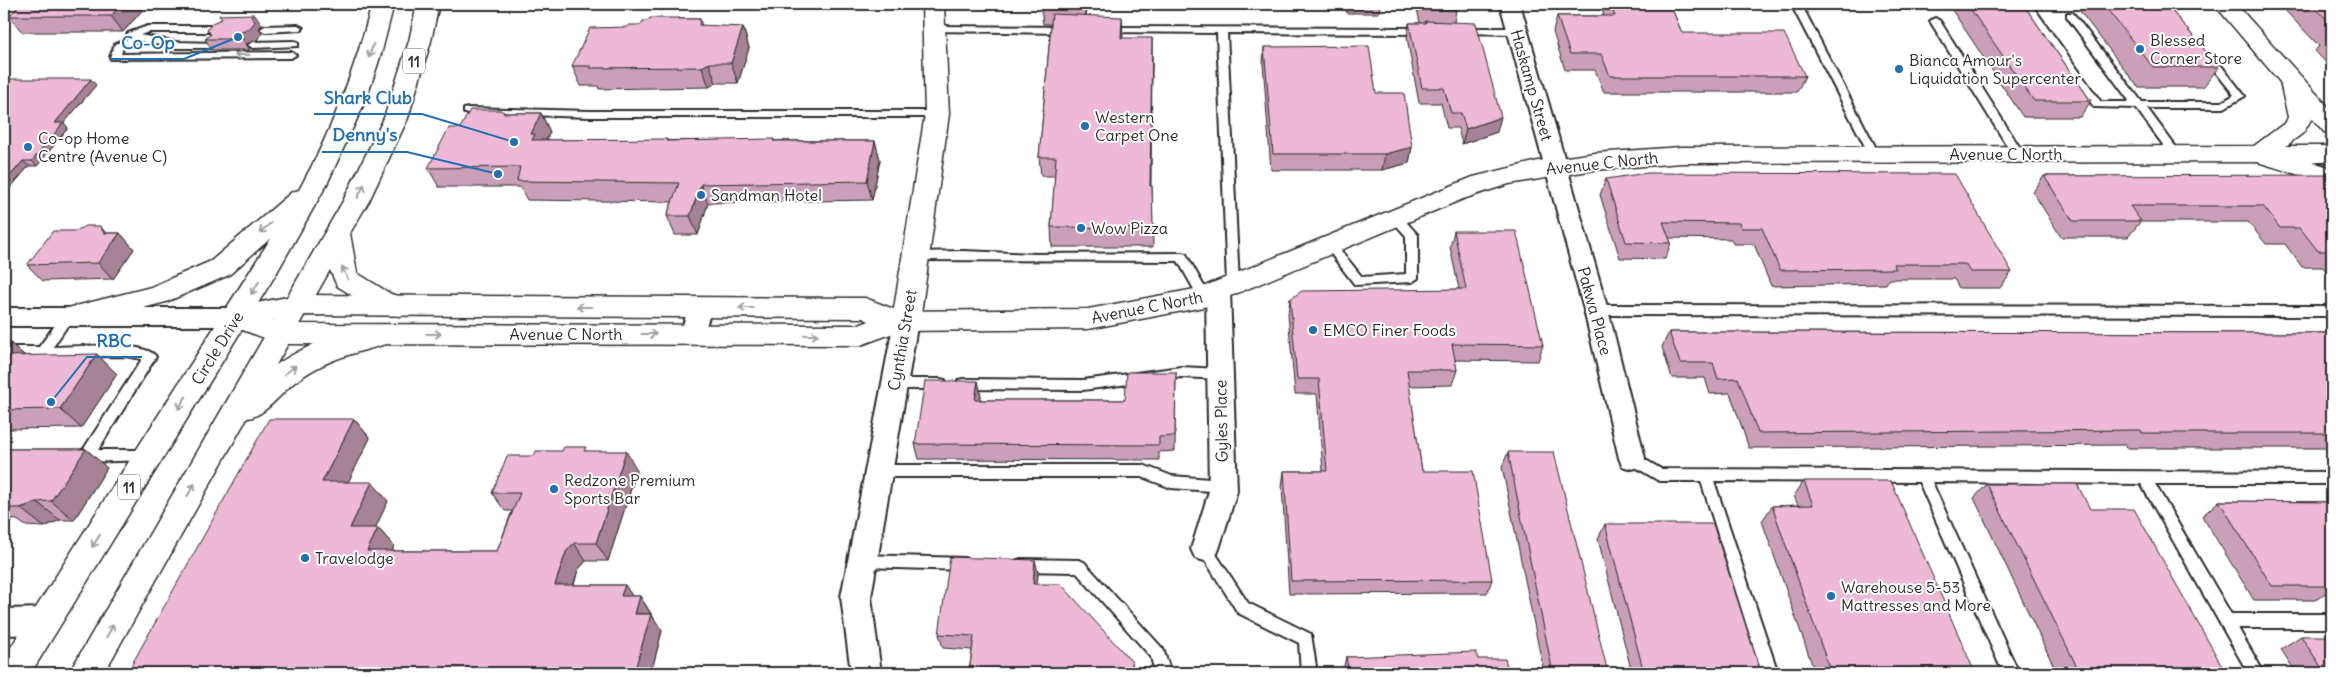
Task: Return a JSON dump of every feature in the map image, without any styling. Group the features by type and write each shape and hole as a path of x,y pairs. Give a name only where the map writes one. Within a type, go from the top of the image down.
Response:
{"main road":[{"name":"Circle Drive","path":"15,668 236,317 315,186 347,121 377,30 383,4"},
{"name":"11","path":"86,673 338,234 396,118 420,42 428,4"},
{"name":"Cynthia Street","path":"902,321 916,256 937,114 933,4"},
{"path":"2225,4 2332,126"},
{"path":"2290,77 2332,105"},
{"path":"2260,154 2295,127 2300,117 2290,77"},
{"path":"2260,154 2332,177"},
{"name":"Avenue C North","path":"236,317 281,334 861,335 902,321 1088,319 1218,291 1473,186 1555,166 1612,158 1681,155 2332,154"},
{"path":"71,316 157,295 220,268 315,186"},
{"path":"338,234 341,264 346,279 383,302 400,306"},
{"name":"Avenue C North","path":"236,317 297,305 865,308 902,321"},
{"path":"218,442 270,385 313,354 350,341 385,334"}],"street":[{"name":"Haskamp Street","path":"1510,4 1555,166"},
{"name":"Pakwa Place","path":"1555,166 1596,310 1632,458"},
{"name":"Gyles Place","path":"1205,549 1223,486 1218,291"},
{"path":"692,334 700,308"},
{"name":"Avenue C North","path":"4,317 236,317"},
{"name":"Cynthia Street","path":"866,673 856,597 895,384 902,321"},
{"path":"4,622 45,622"}],"lane":[{"path":"1796,4 1874,154"},
{"path":"2026,4 2098,105 2224,105 2240,96 2203,50"},
{"path":"2070,15 2176,154"},
{"path":"1935,21 2018,154"},
{"path":"265,29 298,28"},
{"path":"128,41 130,37 148,29 223,29"},
{"path":"935,29 1078,30"},
{"path":"1097,30 1517,31"},
{"path":"1218,291 1222,30"},
{"path":"212,45 176,45 147,38 138,38 119,46 114,57 291,55"},
{"path":"254,45 294,44"},
{"path":"468,111 590,114 937,114"},
{"path":"1330,245 1359,282 1412,278 1412,235 1395,217"},
{"path":"916,256 1182,257 1218,291"},
{"path":"1596,310 2332,311"},
{"path":"43,352 71,316"},
{"path":"4,352 125,351 143,353 150,357 87,456"},
{"path":"895,384 1083,385 1181,372 1220,374"},
{"path":"69,456 149,456"},
{"path":"1632,458 1659,475 2332,478"},
{"path":"879,471 1143,471 1171,482 1223,486"},
{"path":"1706,476 1770,673"},
{"path":"1923,477 2011,673"},
{"path":"2145,478 2256,673"},
{"path":"1205,549 1244,608 1306,639 1309,673"},
{"path":"862,561 980,564"},
{"path":"1010,565 1079,566 1158,654 1163,673"},
{"path":"2226,621 2332,621"}],"building":[{"path":"21,4 122,4 111,16 9,16"},
{"path":"1042,4 1085,4 1085,9 1041,9"},
{"path":"1422,4 1455,4 1456,10 1424,10"},
{"path":"1610,4 1670,4 1682,33 1784,33 1805,76 1610,76 1601,54 1570,54 1557,16 1615,16"},
{"path":"1967,4 2023,4 2091,101 2034,101"},
{"path":"2103,4 2166,4 2219,67 2153,67"},
{"path":"2312,4 2332,4 2332,25"},
{"path":"255,14 251,17 255,22 249,29 239,33 243,39 205,39 211,34 207,30 212,23 222,19 219,15"},
{"path":"1052,14 1122,17 1121,38 1152,38 1150,186 1152,186 1153,228 1051,227 1056,157 1039,157"},
{"path":"650,18 700,19 699,25 743,27 731,63 709,63 702,67 590,68 591,66 572,66 590,28 641,25 643,21 648,21"},
{"path":"1425,21 1476,23 1501,117 1466,129 1461,113 1451,113 1444,88 1422,88 1409,23 1426,23"},
{"path":"1369,46 1376,93 1404,93 1412,147 1385,154 1273,154 1264,47"},
{"name":"Co-op Home Centre (Avenue C)","path":"4,79 91,79 55,123 63,123 32,161 23,161 4,183"},
{"path":"470,110 500,110 503,113 541,113 531,134 535,134 532,140 667,139 666,141 774,139 773,141 875,141 867,181 701,184 690,216 667,216 679,183 517,181 520,167 428,168 449,128 460,128"},
{"path":"1647,173 1955,174 2012,272 1970,272 1965,264 1893,264 1896,269 1780,270 1762,228 1741,228 1739,223 1663,222 1671,243 1626,242 1606,179"},
{"path":"2327,175 2332,177 2332,251 2318,251 2300,228 2280,228 2263,206 2130,206 2141,221 2073,221 2044,176"},
{"path":"85,226 100,226 104,233 120,233 98,263 27,265 53,231 76,231"},
{"path":"1454,231 1516,231 1543,345 1452,344 1457,370 1407,370 1422,471 1473,471 1492,580 1291,581 1284,471 1327,471 1319,379 1297,379 1290,299 1302,291 1466,289"},
{"path":"1669,332 2332,333 2332,433 2142,433 2141,430 1758,433 1738,378 1718,379 1713,363 1680,363"},
{"path":"97,354 60,409 4,410 4,356"},
{"path":"1127,372 1176,372 1175,436 1159,437 1159,445 915,444 925,381 978,381 975,400 1125,400"},
{"name":"Travelodge","path":"269,419 354,419 322,482 372,482 350,528 378,528 367,551 497,551 520,493 492,493 507,456 534,456 536,451 562,451 564,447 586,447 584,451 626,451 596,543 574,543 566,552 555,585 625,585 621,596 640,596 635,614 651,614 634,673 127,673"},
{"path":"4,449 86,449 51,501 37,502 20,508 4,508"},
{"path":"1508,452 1554,452 1608,673 1553,673"},
{"path":"1804,481 1891,481 1975,673 1831,673 1772,506 1813,505"},
{"path":"1987,484 2077,484 2090,509 2134,509 2226,673 2080,673"},
{"path":"2219,501 2332,502 2332,575 2329,574 2332,586 2272,586"},
{"path":"1605,524 1713,524 1761,673 1644,673"},
{"path":"950,557 1035,560 1033,584 1061,584 1132,662 1132,673 969,673 974,636 939,634"},
{"path":"2301,636 2332,636 2332,673 2325,673"},
{"path":"1476,652 1478,659 1505,659 1509,673 1349,673 1346,657"}],"place":[{"name":"Co-Op","path":"238,37"},
{"name":"Blessed Corner Store","path":"2140,49"},
{"name":"Bianca Amour's Liquidation Supercenter","path":"1899,69"},
{"name":"Western Carpet One","path":"1085,126"},
{"name":"Shark Club","path":"514,142"},
{"name":"Co-op Home Centre (Avenue C)","path":"28,147"},
{"name":"Denny's","path":"498,174"},
{"name":"Sandman Hotel","path":"701,195"},
{"name":"Wow Pizza","path":"1081,228"},
{"name":"EMCO Finer Foods","path":"1313,330"},
{"name":"RBC","path":"51,402"},
{"name":"Redzone Premium Sports Bar","path":"554,489"},
{"name":"Travelodge","path":"305,558"},
{"name":"Warehouse 5-53 Mattresses and More","path":"1831,596"}]}
